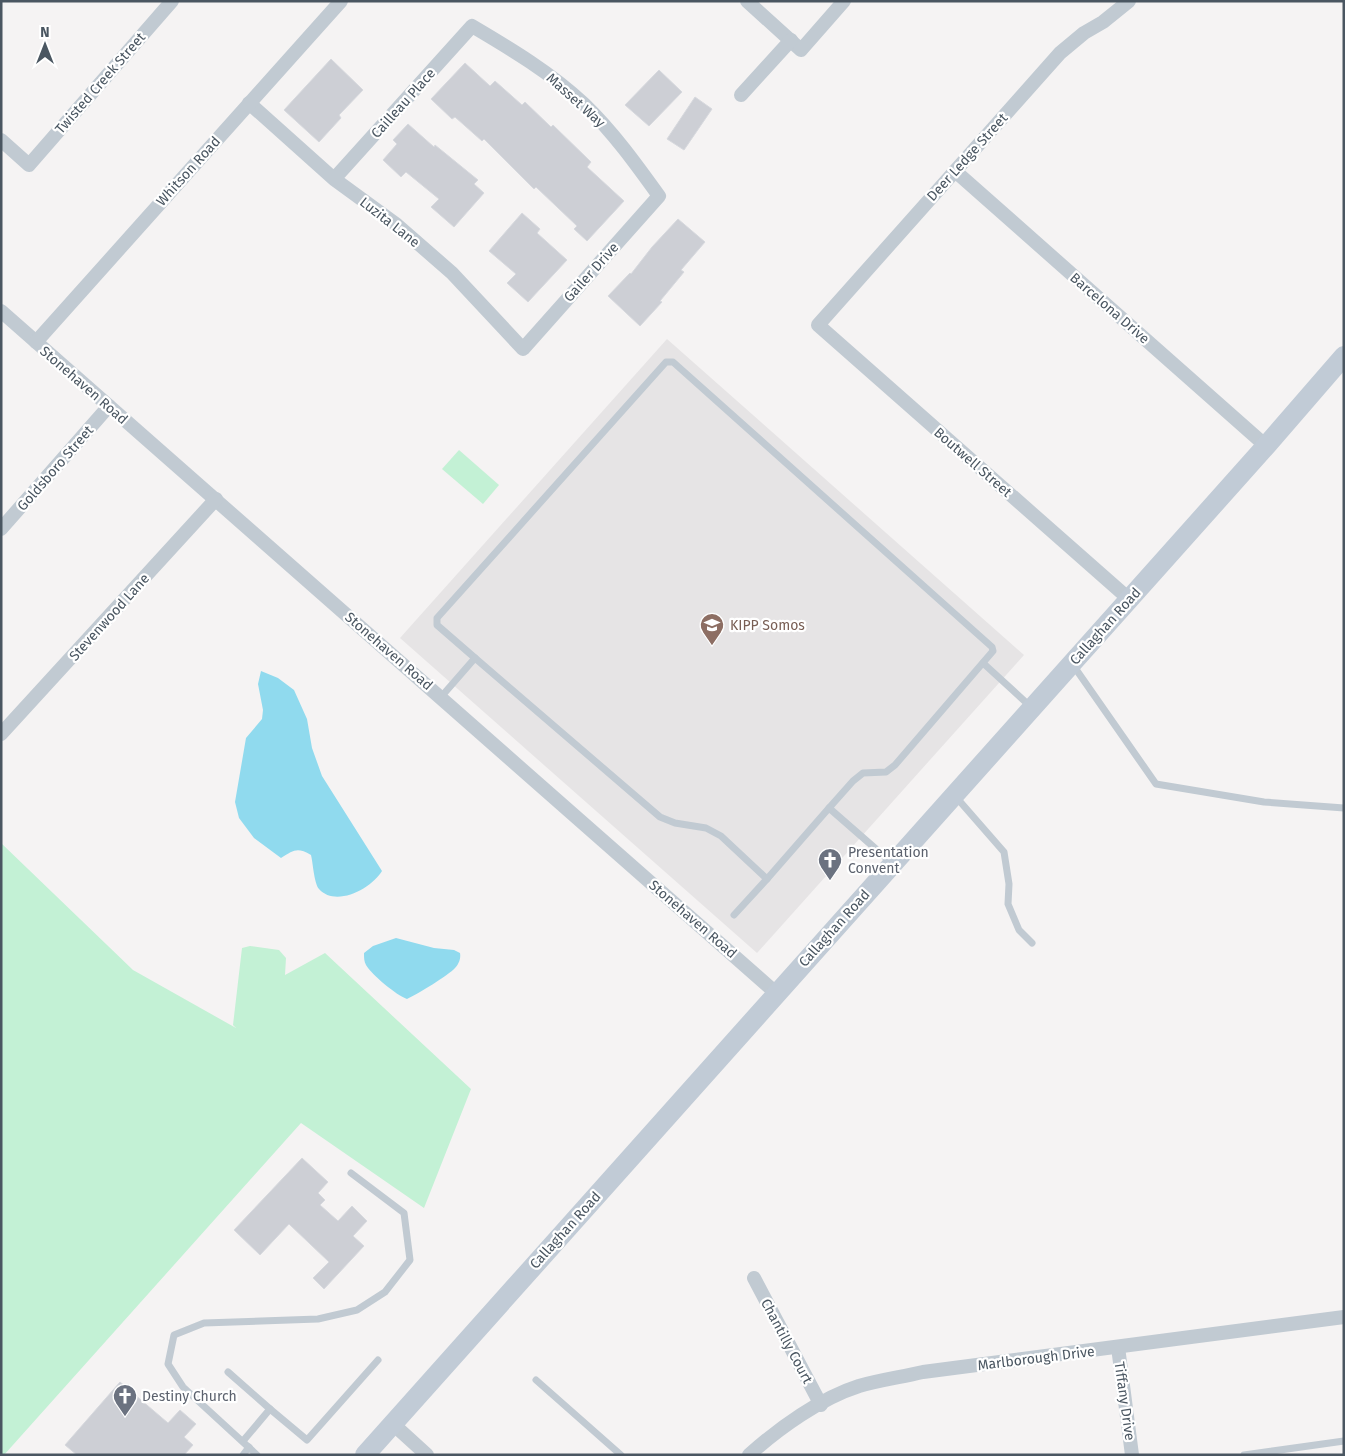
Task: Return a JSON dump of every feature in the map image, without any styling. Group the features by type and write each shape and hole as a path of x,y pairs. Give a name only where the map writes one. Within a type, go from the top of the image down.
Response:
{"main road":[{"name":"Callaghan Road","path":"365,1455 1266,446 1344,356"}],"street":[{"name":"Twisted Creek Street","path":"1,140 29,165 172,1"},
{"name":"Whitson Road","path":"36,342 340,1"},
{"path":"747,1 796,45"},
{"path":"741,95 844,1"},
{"name":"Deer Ledge Street","path":"818,325 1060,53 1084,33 1103,22 1129,1"},
{"name":"Cailleau Place","path":"334,179 472,26"},
{"name":"Masset Way","path":"472,26 544,71 584,104 617,138 659,196"},
{"name":"Luzita Lane","path":"249,103 334,179 398,225 452,273 523,349"},
{"name":"Barcelona Drive","path":"955,171 1266,446"},
{"name":"Gailer Drive","path":"523,349 659,196"},
{"name":"Stonehaven Road","path":"1,311 442,697 776,993"},
{"name":"Boutwell Street","path":"818,325 1129,599"},
{"name":"Goldsboro Street","path":"4,521 109,406"},
{"name":"Stevenwood Lane","path":"1,734 216,499"},
{"name":"Chantilly Court","path":"754,1278 821,1405"},
{"name":"Marlborough Drive","path":"749,1455 769,1437 794,1420 859,1386 923,1372 1344,1317"},
{"name":"Tiffany Drive","path":"1118,1347 1132,1455"},
{"path":"393,1424 426,1454"}],"lane":[{"path":"734,915 767,879 853,780 863,773 886,772 895,765 993,651 992,647 673,362 666,362 437,618 437,625 660,817 674,823 706,828 721,836 767,879"},
{"path":"442,697 475,658"},
{"path":"1072,662 1156,784 1264,802 1344,808"},
{"path":"983,664 1032,707"},
{"path":"954,794 1004,852 1009,884 1008,904 1019,930 1032,943"},
{"path":"829,808 892,863"},
{"path":"257,1455 183,1387 168,1364 174,1335 204,1323 318,1318 358,1310 385,1292 410,1260 404,1213 351,1173"},
{"path":"228,1372 307,1440 378,1360"},
{"path":"536,1380 621,1455"},
{"path":"243,1442 270,1410"},
{"path":"1244,1455 1344,1441"},
{"path":"243,1455 249,1447"}],"shaded area":[{"name":"KIPP Somos","path":"667,339 1024,655 757,953 400,638"}],"green space":[{"path":"459,450 499,485 483,504 442,469"},
{"path":"1,843 133,970 236,1028 233,1025 242,948 250,946 279,950 286,958 285,975 325,953 471,1089 424,1208 301,1123 4,1455 1,1455"}],"water":[{"path":"261,671 278,678 294,690 307,719 312,748 322,776 382,871 370,884 353,894 335,897 326,894 317,886 311,855 296,850 281,858 254,838 239,818 235,802 246,738 262,719 263,710 258,684"},
{"path":"396,938 434,948 454,950 460,953 458,965 425,989 407,999 379,979 364,961 364,953 373,946"}],"building":[{"path":"331,59 363,90 339,115 341,118 319,142 284,110"},
{"path":"465,63 490,86 495,81 522,105 525,102 551,127 553,125 591,162 587,167 624,201 587,241 574,229 577,226 536,187 534,189 484,139 482,141 455,117 452,119 431,99"},
{"path":"659,70 682,92 649,126 625,105"},
{"path":"695,97 712,109 684,150 667,139"},
{"path":"408,124 434,147 435,145 478,180 474,184 484,193 454,227 431,207 439,199 406,172 401,177 383,160 397,144 393,140"},
{"path":"522,213 540,229 537,233 567,260 528,302 507,283 516,274 489,251"},
{"path":"678,219 705,242 681,270 684,272 660,301 662,302 640,326 608,296 631,274 652,247"},
{"path":"302,1158 328,1182 318,1193 325,1200 320,1205 338,1221 352,1206 367,1221 353,1236 364,1246 324,1289 313,1278 329,1262 289,1224 260,1255 234,1230"},
{"name":"Destiny Church","path":"120,1382 168,1423 180,1410 196,1424 184,1437 193,1445 184,1455 77,1455 65,1445"}],"place":[{"name":"KIPP Somos","path":"712,646"},
{"name":"Presentation Convent","path":"830,881"},
{"name":"Destiny Church","path":"125,1417"}]}
